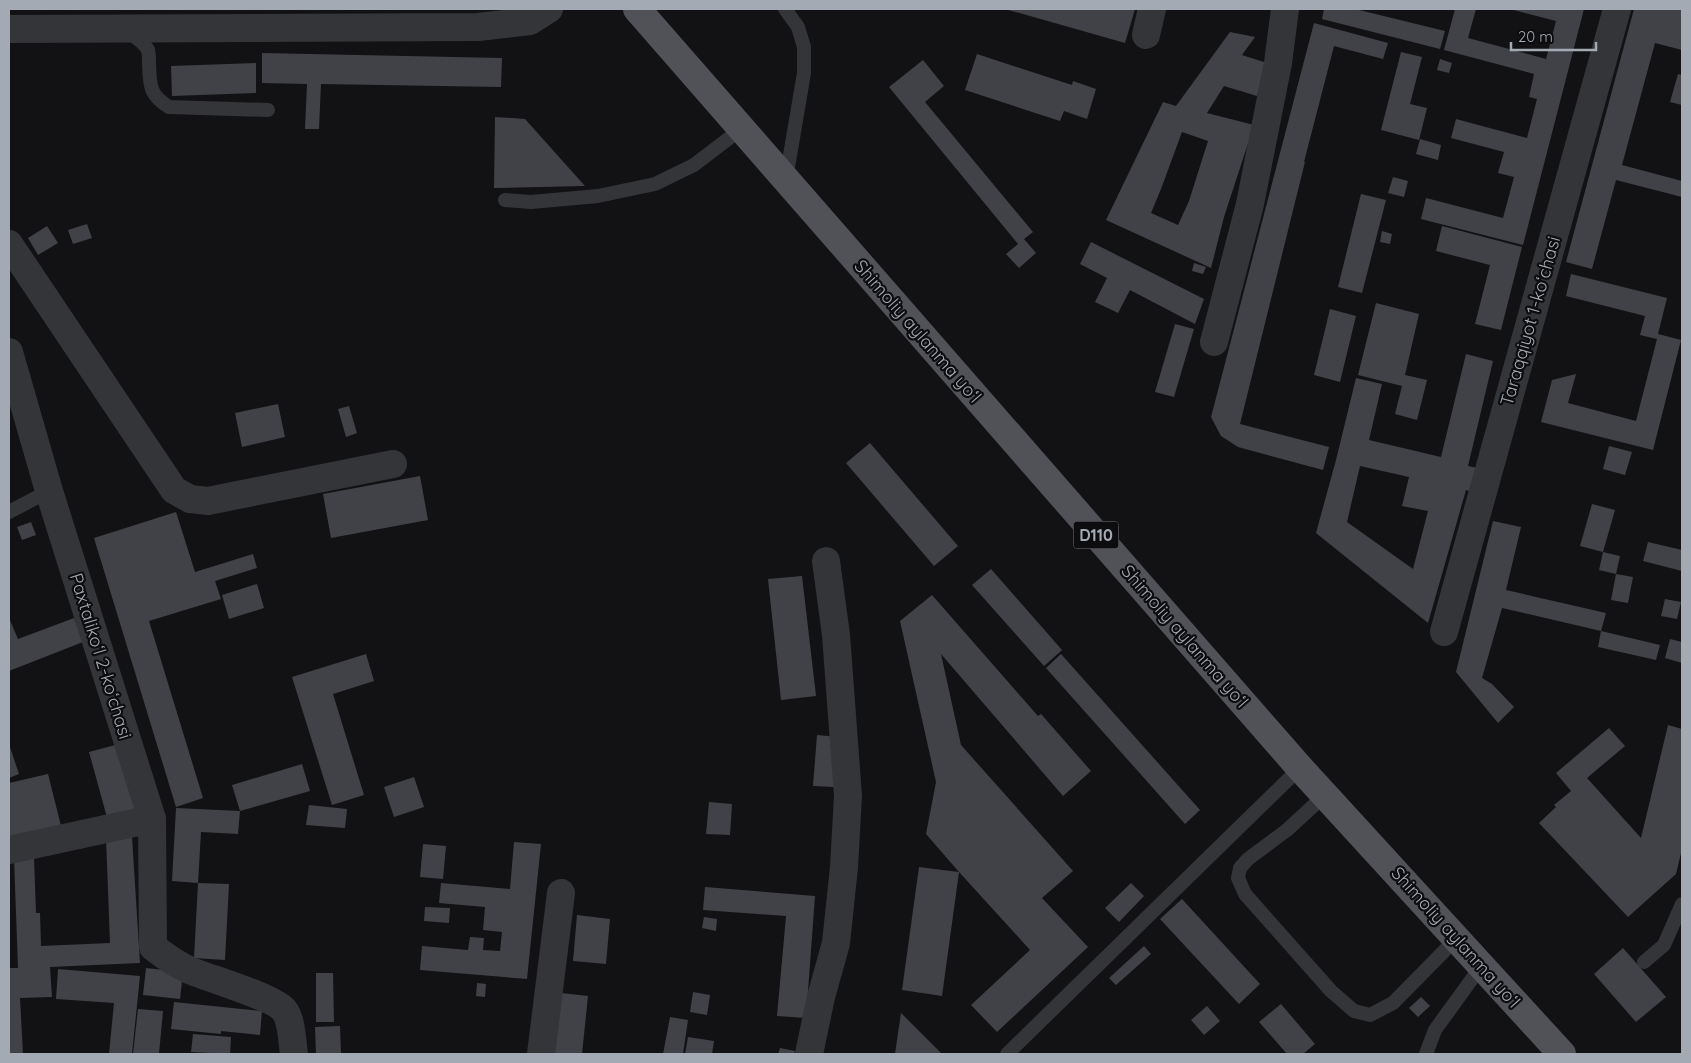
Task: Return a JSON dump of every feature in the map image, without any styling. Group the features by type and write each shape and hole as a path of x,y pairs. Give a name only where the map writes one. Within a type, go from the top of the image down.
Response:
{"main road":[{"name":"Shimoliy aylanma yoʻl","path":"637,9 1300,768 1562,1054"}],"street":[{"path":"9,29 128,22 478,27 530,21 549,9"},
{"path":"1146,35 1152,9"},
{"path":"1214,342 1252,195 1278,63 1285,9"},
{"name":"Taraqqiyot 1-koʻchasi","path":"1444,632 1617,9"},
{"path":"9,244 174,490 190,499 208,501 393,464"},
{"name":"Paxtalikoʻl 2-koʻchasi","path":"9,352 152,820 153,947 170,960 188,969 271,1001 284,1010 292,1032 294,1054"},
{"path":"809,1054 821,997 836,943 844,867 848,796 836,635 826,561"},
{"path":"9,850 152,820"},
{"path":"541,1054 561,893"}],"lane":[{"path":"785,9 798,27 804,47 804,73 786,180"},
{"path":"128,22 149,52 150,83 152,93 158,101 168,107 268,110"},
{"path":"505,200 531,202 598,196 655,184 694,165 741,129"},
{"path":"9,512 50,490"},
{"path":"1007,1054 1300,768"},
{"path":"1325,795 1287,830 1248,859 1240,868 1238,878 1245,894 1331,991 1354,1011 1370,1015 1393,1003 1457,938"},
{"path":"1644,962 1664,945 1682,904"},
{"path":"1426,1054 1435,1030 1482,966"}],"building":[{"path":"1005,9 1135,9 1125,43"},
{"path":"1324,9 1355,9 1445,31 1440,49 1322,19"},
{"path":"1455,9 1476,9 1468,38 1546,59 1556,21 1510,9 1584,9 1523,245 1421,219 1426,198 1503,218 1514,177 1498,173 1504,152 1451,138 1456,119 1527,138 1537,99 1529,97 1534,74 1444,50"},
{"path":"1634,9 1682,9 1682,50 1655,43 1622,165 1682,181 1682,197 1616,180 1592,269 1566,262"},
{"path":"1314,23 1388,43 1383,59 1334,46 1240,424 1329,447 1323,470 1238,447 1221,436 1211,417"},
{"path":"1230,32 1255,37 1242,55 1267,63 1257,96 1224,86 1207,113 1254,125 1224,217 1211,268 1106,220 1163,102 1176,106","holes":["1182,132 1208,141 1189,201 1178,225 1151,213"]},
{"path":"1401,52 1422,57 1410,104 1427,108 1419,140 1381,130"},
{"path":"262,53 502,58 501,87 321,84 319,129 305,129 307,84 262,83"},
{"path":"977,54 1072,85 1073,81 1096,89 1087,119 1064,111 1060,121 965,90"},
{"path":"1440,59 1452,63 1449,73 1437,70"},
{"path":"923,60 944,86 925,102 1033,232 1024,239 1036,253 1019,268 1006,254 1018,244 889,87"},
{"path":"256,63 256,93 172,96 171,66"},
{"path":"1678,74 1682,75 1682,105 1670,102"},
{"path":"495,117 525,119 585,186 494,188"},
{"path":"1420,139 1441,145 1438,160 1416,154"},
{"path":"1393,177 1408,181 1404,197 1388,193"},
{"path":"1361,194 1386,200 1362,293 1338,287"},
{"path":"87,224 92,238 73,244 68,230"},
{"path":"47,226 58,243 38,255 28,238"},
{"path":"1442,226 1522,247 1501,330 1475,324 1490,265 1436,251"},
{"path":"1382,231 1392,234 1390,244 1380,242"},
{"path":"1091,242 1204,299 1195,324 1130,290 1118,313 1095,302 1107,278 1080,264"},
{"path":"1194,263 1206,267 1203,274 1192,271"},
{"path":"1571,274 1667,298 1658,334 1681,340 1653,450 1541,422 1552,380 1576,374 1568,403 1636,421 1657,339 1640,335 1645,316 1566,296"},
{"path":"1376,303 1419,314 1405,375 1427,380 1417,420 1395,414 1402,386 1358,375"},
{"path":"1330,309 1356,316 1340,382 1314,375"},
{"path":"1175,324 1194,329 1174,397 1155,392"},
{"path":"1466,354 1493,361 1468,466 1478,468 1472,492 1466,490 1428,623 1316,533 1356,378 1382,384 1369,440 1441,457","holes":["1360,466 1409,477 1402,506 1428,511 1413,569 1347,522"]},
{"path":"278,404 285,437 242,447 235,413"},
{"path":"349,406 357,433 346,437 338,409"},
{"path":"870,443 958,546 934,566 846,463"},
{"path":"1609,446 1632,452 1625,475 1603,469"},
{"path":"420,476 428,520 331,538 323,494"},
{"path":"1592,504 1615,510 1603,552 1580,546"},
{"path":"176,512 195,572 253,554 257,568 215,581 221,599 149,621 203,798 176,807 94,538"},
{"path":"1493,521 1521,527 1506,590 1606,613 1601,631 1502,608 1482,678 1492,684 1514,707 1498,723 1456,672"},
{"path":"31,522 36,535 22,540 17,527"},
{"path":"1648,542 1682,550 1682,571 1643,561"},
{"path":"1603,552 1620,556 1616,574 1599,570"},
{"path":"991,569 1062,650 1044,666 972,585"},
{"path":"1616,574 1633,577 1628,603 1611,600"},
{"path":"802,576 816,696 781,700 768,579"},
{"path":"257,584 264,608 229,619 222,595"},
{"path":"932,595 1038,716 1041,714 1091,771 1063,796 941,654 961,745 1073,871 1042,898 1088,947 997,1032 971,1005 1030,950 926,834 936,782 900,621"},
{"path":"1665,599 1681,602 1677,619 1661,616"},
{"path":"9,618 18,639 74,618 83,642 9,671"},
{"path":"1601,631 1660,645 1656,660 1598,647"},
{"path":"1670,639 1682,642 1682,663 1665,658"},
{"path":"366,654 374,681 333,694 364,795 332,805 292,677"},
{"path":"1061,654 1200,810 1185,824 1046,668"},
{"path":"1668,725 1682,729 1682,849 1676,874 1628,917 1539,823 1556,807 1554,805 1571,791 1556,773 1609,728 1625,746 1587,778 1641,838"},
{"path":"817,735 838,737 834,787 813,786"},
{"path":"9,744 19,774 9,778"},
{"path":"119,744 137,813 108,821 89,752"},
{"path":"302,764 310,791 240,811 232,785"},
{"path":"48,774 63,834 9,847 9,783"},
{"path":"414,777 424,807 394,817 384,787"},
{"path":"709,802 732,804 730,835 706,834"},
{"path":"309,805 347,809 345,828 306,825"},
{"path":"176,808 240,811 238,834 201,832 198,883 172,881"},
{"path":"132,837 140,963 50,967 52,997 20,998 23,1054 9,1054 9,968 18,968 14,858 34,857 36,913 40,913 41,946 110,943 106,838"},
{"path":"514,842 541,844 527,979 420,970 422,946 468,950 470,937 484,938 483,950 500,951 502,932 483,930 485,907 439,903 441,883 510,889"},
{"path":"423,844 446,846 443,879 420,877"},
{"path":"919,867 959,872 942,996 902,990"},
{"path":"198,883 229,884 225,960 194,958"},
{"path":"1131,883 1144,896 1119,922 1105,908"},
{"path":"705,887 815,896 806,1018 777,1016 786,916 703,910"},
{"path":"1182,899 1260,984 1239,1004 1160,919"},
{"path":"425,907 450,908 449,923 424,921"},
{"path":"577,915 610,919 606,964 573,961"},
{"path":"704,917 717,919 716,931 702,928"},
{"path":"1144,946 1151,954 1116,985 1109,978"},
{"path":"1623,948 1666,997 1636,1022 1594,974"},
{"path":"146,968 183,972 180,999 143,995"},
{"path":"58,969 140,976 132,1054 109,1054 114,1003 56,999"},
{"path":"316,973 333,973 334,1022 316,1022"},
{"path":"477,983 486,984 485,997 476,996"},
{"path":"693,992 710,995 707,1015 690,1012"},
{"path":"561,993 588,996 582,1054 554,1054"},
{"path":"1421,997 1430,1006 1418,1017 1409,1008"},
{"path":"174,1002 262,1011 260,1035 221,1031 221,1034 171,1029"},
{"path":"1281,1004 1315,1044 1303,1054 1287,1054 1259,1022"},
{"path":"1207,1006 1220,1021 1204,1035 1191,1020"},
{"path":"138,1009 163,1011 159,1054 133,1054"},
{"path":"901,1013 942,1054 895,1054"},
{"path":"670,1017 688,1020 683,1054 663,1054"},
{"path":"340,1026 341,1054 316,1054 315,1027"},
{"path":"193,1034 231,1037 230,1054 191,1052"},
{"path":"688,1037 714,1041 712,1054 685,1054"},
{"path":"780,1048 795,1051 794,1054 778,1054"}]}
